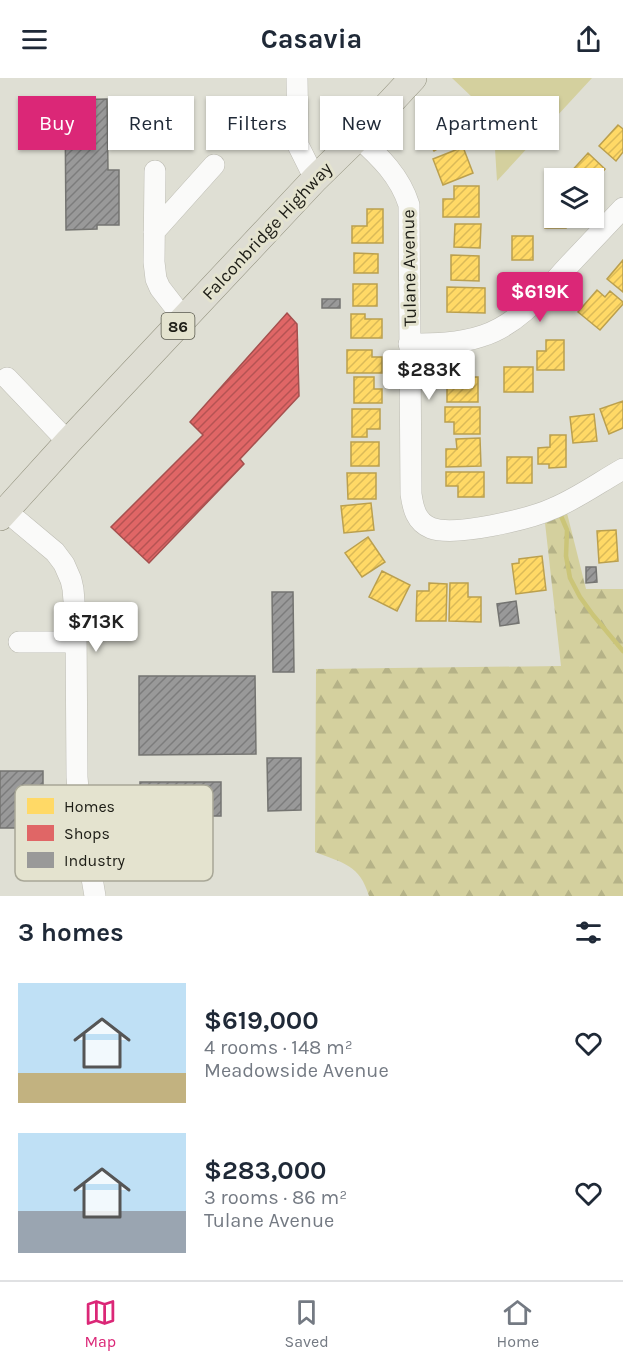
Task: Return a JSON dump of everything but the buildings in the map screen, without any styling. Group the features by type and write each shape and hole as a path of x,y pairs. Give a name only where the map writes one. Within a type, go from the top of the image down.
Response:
{"main road":[{"name":"Falconbridge Highway","path":"396,96 413,78"},
{"name":"Falconbridge Highway","path":"3,514 68,442 345,150"}],"street":[{"path":"297,78 298,145 315,179"},
{"name":"Tulane Avenue","path":"371,150 391,170 404,190 409,205 411,494 417,516 431,528 446,530 521,520 556,507 623,469"},
{"path":"154,232 214,165"},
{"path":"155,171 154,262 156,279 160,288 184,319"},
{"path":"409,344 437,344 468,340 484,336 509,322 543,293 623,208"},
{"path":"8,378 68,442"},
{"path":"3,514 56,552 68,572 73,589 78,785"},
{"path":"19,642 76,642"},
{"path":"92,881 95,896"}],"green space":[{"path":"452,78 592,78 559,114 559,96 471,96"},
{"path":"495,150 526,150 497,181"},
{"path":"565,505 586,589 623,589 623,896 369,896 361,878 355,871 315,852 316,669 561,666 544,514"}],"waterway":[{"path":"561,516 567,530 566,556 570,578 593,615 623,651"}]}
